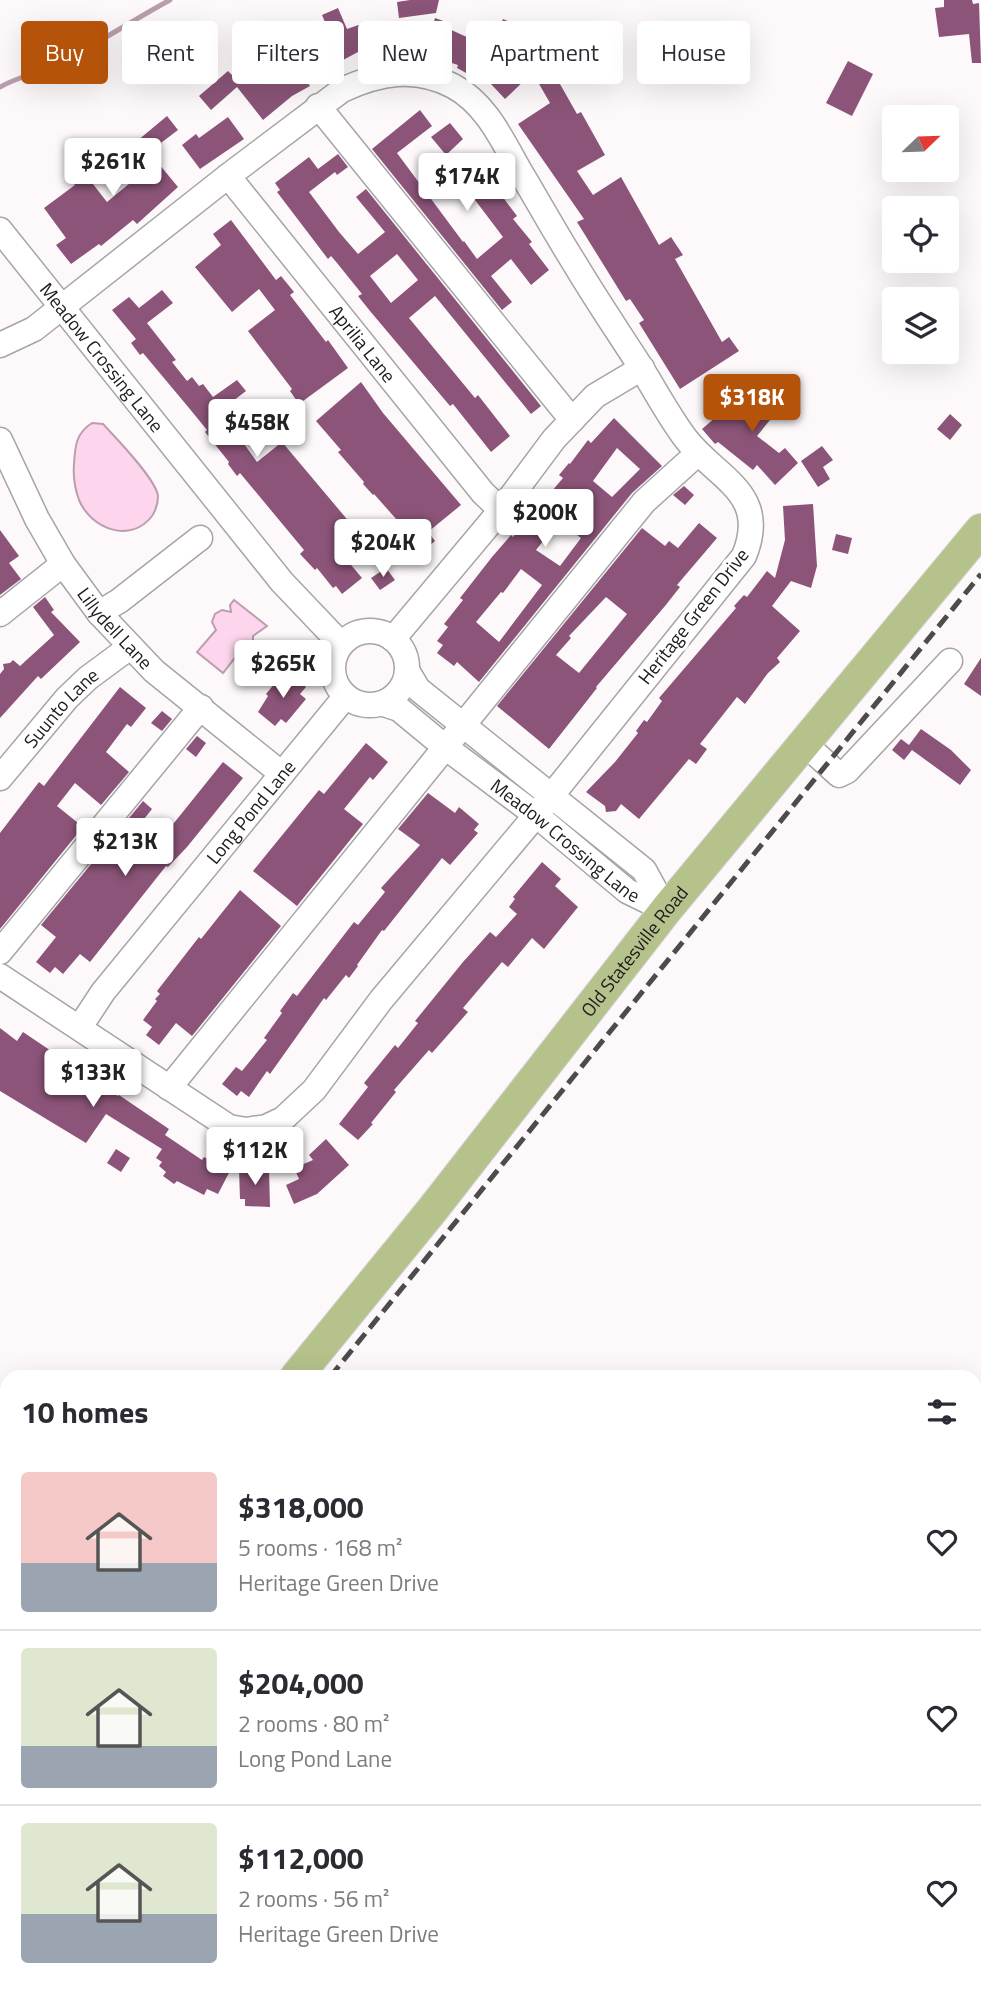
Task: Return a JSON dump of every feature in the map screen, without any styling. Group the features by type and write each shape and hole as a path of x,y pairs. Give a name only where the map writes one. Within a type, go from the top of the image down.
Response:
{"main road":[{"name":"Old Statesville Road","path":"302,1370 449,1189 666,910 981,530"}],"street":[{"name":"Heritage Green Drive","path":"0,345 34,329 342,90 361,81 387,74 412,73 436,79 455,88 477,104 495,127 575,264 685,438 736,486 746,502 751,540 744,556 544,806 381,1000 314,1090 283,1119 256,1129 229,1127 0,976"},
{"path":"318,106 572,420"},
{"name":"Aprilia Lane","path":"228,176 483,493 501,510"},
{"name":"Meadow Crossing Lane","path":"0,230 282,582 341,643"},
{"path":"345,697 336,685 332,671 334,656 341,643 354,634 369,630 393,639 501,510 554,439 596,396 642,368"},
{"name":"Lillydell Lane","path":"0,440 6,470 63,564 99,613 154,671 282,775"},
{"path":"169,1088 644,502 698,453"},
{"path":"99,613 119,601 200,538"},
{"path":"0,614 63,564"},
{"name":"Meadow Crossing Lane","path":"393,639 406,656 408,672 418,690 461,725 627,891 666,910"},
{"name":"Suunto Lane","path":"0,778 67,698 88,678 130,647"},
{"path":"805,744 839,775 847,771 950,661"},
{"path":"384,704 396,696 404,685 408,672"},
{"name":"Meadow Crossing Lane","path":"345,697 356,704 384,704 399,709 445,747 544,806"},
{"name":"Long Pond Lane","path":"80,1027 103,992 345,697"},
{"path":"0,952 201,708"}],"shaded area":[{"path":"92,423 103,424 135,459 156,489 157,506 143,525 123,531 112,529 93,519 79,500 75,487 74,457 80,436"},
{"path":"234,600 267,626 253,636 253,647 269,660 259,672 238,654 223,673 197,652 216,630 212,622 215,614 222,610 231,612 230,605"}],"building":[{"path":"439,0 436,13 399,18 397,2"},
{"path":"944,0 972,0 973,4 979,3 981,63 972,63 969,34 939,37 935,8 944,7"},
{"path":"338,8 344,21 324,21 322,15"},
{"path":"344,22 347,29 358,25 358,52 344,60"},
{"path":"452,30 466,37 466,73 457,68 458,65 452,63"},
{"path":"848,61 873,74 852,116 826,103"},
{"path":"228,71 232,75 232,84 310,86 292,96 263,120 237,87 211,110 199,96 213,84 218,84 218,80"},
{"path":"491,84 521,84 505,99"},
{"path":"539,84 560,84 577,114 581,112 605,155 577,171 593,195 621,177 659,245 671,237 683,255 675,259 722,342 729,337 739,351 680,389 639,323 644,320 630,299 626,301 577,222 584,219 518,124 550,103"},
{"path":"420,110 432,126 397,153 463,242 477,259 503,237 453,166 472,153 517,216 513,219 532,242 529,244 549,270 531,285 511,259 491,276 512,302 502,310 372,149"},
{"path":"167,116 178,130 149,152 178,187 137,224 133,220 101,246 99,244 71,264 56,245 66,238 44,208 75,185 71,180 82,170 107,202 130,183 114,160 138,143 137,141"},
{"path":"228,117 244,139 200,169 182,145 196,134 199,138"},
{"path":"450,123 463,139 446,155 431,137"},
{"path":"338,154 348,167 337,175 335,172 309,192 358,254 385,232 356,197 366,189 541,406 531,414 435,296 409,318 475,398 478,395 510,436 491,452 453,404 450,406 370,311 358,296 362,294 331,256 328,259 277,192 280,190 275,183 309,157 318,169","holes":["397,254 418,280 391,303 370,276"]},
{"path":"231,220 276,280 281,276 294,292 290,295 348,368 299,404 290,391 292,389 248,331 275,310 259,289 232,312 195,267 221,245 213,234"},
{"path":"162,290 173,303 147,323 176,360 172,362 187,381 192,377 199,386 203,384 213,397 237,380 246,391 220,411 257,462 282,442 367,543 346,559 362,578 342,594 300,554 304,550 240,473 237,476 205,432 207,430 143,353 140,355 131,343 136,339 112,310 129,297 139,308"},
{"path":"361,382 383,413 461,505 428,532 435,541 422,552 410,538 412,537 363,484 338,452 341,450 316,421"},
{"path":"752,386 761,402 774,389 784,397 780,402 783,404 757,436 779,453 785,448 798,463 775,485 757,465 753,470 718,442 715,444 702,429"},
{"path":"950,414 962,425 950,440 937,429"},
{"path":"614,418 662,466 632,493 479,682 457,662 454,666 437,653 443,645 437,641 448,627 444,624 463,600 460,598 492,557 511,535 513,537 563,478 559,475 588,440 591,443","holes":["617,448 640,469 612,497 593,481","559,521 581,538 560,566 536,550","521,569 542,585 499,642 476,622 501,592 503,593"]},
{"path":"822,446 833,460 823,467 830,479 818,487 801,461"},
{"path":"684,486 694,495 685,505 673,495"},
{"path":"813,504 817,566 811,588 791,581 772,606 800,631 777,658 780,662 768,673 745,704 737,697 700,744 707,749 696,764 689,759 639,819 621,804 616,811 606,812 605,806 586,792 615,762 638,733 636,731 644,720 647,722 662,701 659,698 736,608 734,606 744,595 747,597 767,571 775,578 785,540 783,506"},
{"path":"699,523 717,538 549,749 497,706 642,528 665,546 669,541 678,548","holes":["606,597 627,614 579,673 556,655 571,638 569,636"]},
{"path":"0,530 19,556 9,563 21,579 0,595"},
{"path":"836,534 852,538 848,554 832,550"},
{"path":"386,568 395,580 380,590 371,578"},
{"path":"45,597 54,610 51,612 80,642 41,679 38,676 0,718 0,674 4,669 3,664 13,660 20,666 54,635 33,607"},
{"path":"981,658 981,696 964,684"},
{"path":"289,673 306,687 300,694 306,699 286,723 281,719 275,726 258,712 268,696 266,694 280,677 283,679"},
{"path":"120,687 146,708 131,727 127,724 106,752 129,772 101,805 75,783 57,806 83,827 0,929 0,833 39,782 44,786"},
{"path":"162,711 172,719 162,731 151,723"},
{"path":"921,729 951,750 971,770 960,785 912,750 904,760 892,750 901,739 909,745"},
{"path":"197,736 206,743 196,757 186,749"},
{"path":"366,743 388,762 373,780 370,777 344,809 363,824 297,906 253,871 319,790 324,794"},
{"path":"223,762 243,778 187,847 166,866 90,962 80,954 63,974 55,967 50,973 36,962 56,937 41,925 143,801 152,809 121,848 141,864"},
{"path":"428,793 455,813 459,807 479,824 474,830 478,833 450,865 442,858 384,931 382,930 349,978 346,975 326,1000 324,998 270,1074 267,1071 249,1097 241,1091 237,1096 222,1084 236,1067 242,1071 267,1040 264,1038 293,993 297,996 354,922 358,925 385,892 381,888 420,845 398,829"},
{"path":"542,862 561,879 555,886 578,907 544,949 532,938 508,967 502,962 463,1008 468,1012 432,1053 429,1050 394,1090 396,1092 371,1123 373,1124 358,1140 339,1124 368,1087 364,1083 395,1045 398,1048 418,1023 415,1021 490,932 496,937 517,914 509,907 515,899 513,897"},
{"path":"240,890 281,926 192,1036 176,1023 159,1045 146,1035 152,1027 143,1020 157,1001 155,999 160,994 157,991"},
{"path":"0,1028 17,1041 23,1032 169,1129 165,1135 202,1160 204,1157 218,1165 221,1159 233,1165 218,1194 207,1189 204,1195 177,1181 174,1184 163,1176 166,1172 159,1166 162,1162 156,1158 162,1149 106,1114 86,1143 0,1091"},
{"path":"326,1139 349,1165 317,1194 294,1204 286,1185 299,1179 294,1168 313,1160 309,1155"},
{"path":"116,1149 130,1158 121,1172 107,1163"},
{"path":"239,1169 269,1169 270,1207 245,1206 245,1199 240,1199"}],"waterway":[{"path":"0,87 58,64 170,0"}],"railway":[{"path":"336,1370 981,574"}]}
